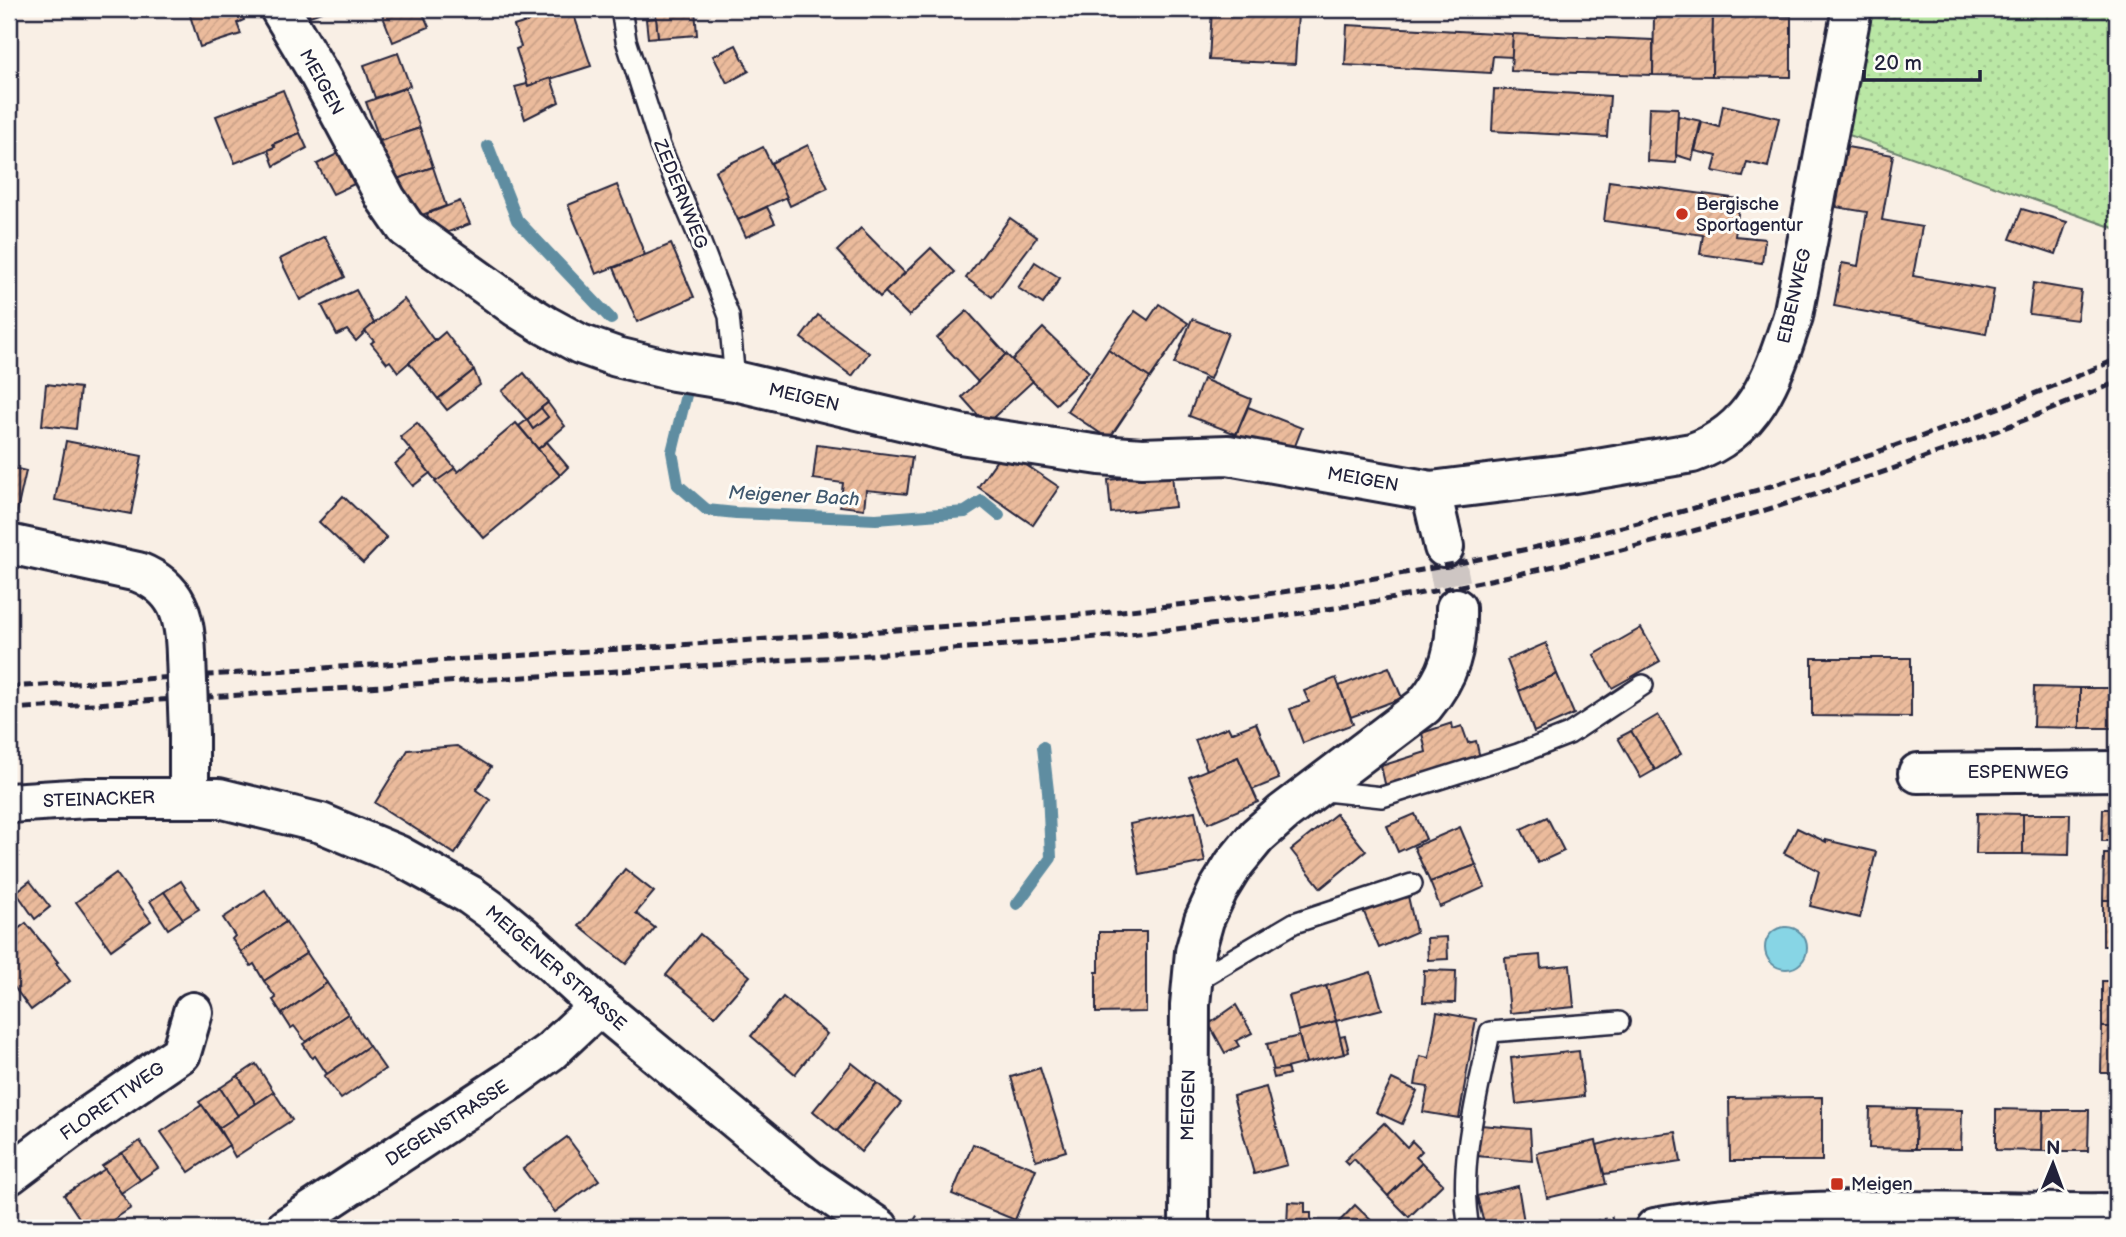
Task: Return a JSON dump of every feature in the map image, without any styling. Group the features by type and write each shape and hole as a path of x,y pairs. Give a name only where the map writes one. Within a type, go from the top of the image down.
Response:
{"street":[{"name":"MEIGEN","path":"280,9 320,76 386,199 406,228 516,307 580,344 674,371 735,381 960,433 1128,457 1228,455 1431,491"},
{"name":"EIBENWEG","path":"1431,491 1568,474 1692,453 1711,446 1745,420 1765,387 1793,316 1852,9"},
{"path":"1431,491 1444,547"},
{"path":"9,544 138,572 150,577 175,600 185,627 189,797"},
{"name":"MEIGEN","path":"1189,1228 1189,1030 1195,953 1204,920 1234,864 1257,836 1283,813 1424,706 1440,687 1454,650 1457,632 1456,608"},
{"name":"ESPENWEG","path":"1918,773 2117,772"},
{"name":"STEINACKER","path":"9,803 189,797"},
{"name":"MEIGENER STRASSE","path":"189,797 219,798 321,822 432,873 470,895 514,929 599,1006 810,1181 879,1228"},
{"name":"DEGENSTRASSE","path":"286,1228 511,1080 551,1051 599,1006"},
{"name":"FLORETTWEG","path":"9,1175 77,1124 181,1053 193,1012"},
{"path":"1655,1228 1785,1212 1880,1210 2103,1218"}],"lane":[{"name":"ZEDERNWEG","path":"621,9 626,40 660,146 729,316 735,381"},
{"path":"1314,790 1382,797 1518,754 1569,734 1643,685"},
{"path":"1192,983 1294,923 1412,884"},
{"path":"1469,1228 1466,1191 1469,1143 1490,1032 1619,1022"}],"green space":[{"path":"1852,9 2117,9 2117,229 1829,128"}],"water":[{"path":"1786,927 1801,933 1807,948 1801,963 1786,969 1771,963 1765,948 1771,933"}],"building":[{"path":"188,9 241,9 244,20 237,23 241,34 200,47"},
{"path":"308,9 330,9 310,16"},
{"path":"380,9 421,9 429,27 393,42"},
{"path":"572,9 591,66 528,86 516,49 521,47 514,26"},
{"path":"655,9 695,9 697,35 658,38"},
{"path":"1212,9 1298,13 1295,64 1209,60"},
{"path":"1654,15 1713,16 1712,76 1653,75"},
{"path":"1713,16 1791,16 1791,77 1712,76"},
{"path":"656,18 658,37 648,38 646,19"},
{"path":"1347,25 1513,34 1512,57 1493,56 1491,73 1345,65"},
{"path":"1513,34 1653,40 1653,75 1511,71"},
{"path":"736,45 749,71 727,83 713,56"},
{"path":"398,53 410,86 375,98 364,65"},
{"path":"551,78 559,102 525,119 515,87 528,86"},
{"path":"405,88 420,128 380,141 366,102"},
{"path":"1494,89 1610,96 1607,137 1492,131"},
{"path":"283,90 300,133 273,144 275,147 235,163 216,116"},
{"path":"1723,105 1779,118 1768,167 1747,162 1743,177 1713,171 1717,156 1695,151 1702,122 1719,127"},
{"path":"1649,107 1678,108 1676,163 1647,161"},
{"path":"1678,116 1701,121 1692,160 1676,155"},
{"path":"420,128 433,167 394,180 380,141"},
{"path":"300,133 307,148 274,166 268,150 275,147 273,144"},
{"path":"808,145 828,188 790,206 771,163"},
{"path":"763,147 787,197 738,220 715,171"},
{"path":"1847,147 1893,155 1882,220 1922,227 1913,276 1994,290 1986,334 1834,306 1842,263 1858,266 1867,212 1836,207"},
{"path":"347,149 363,180 333,194 317,164"},
{"path":"433,167 446,206 409,220 394,180"},
{"path":"1609,181 1740,199 1735,236 1765,239 1762,263 1700,254 1703,235 1604,221"},
{"path":"617,185 645,255 596,274 568,205"},
{"path":"460,201 470,224 435,237 427,214"},
{"path":"767,207 775,223 746,237 738,220"},
{"path":"2022,209 2067,222 2056,254 2010,239"},
{"path":"1010,218 1037,237 992,297 966,278"},
{"path":"9,221 14,221 15,262 9,262"},
{"path":"861,228 905,273 880,297 837,251"},
{"path":"325,236 345,277 300,300 280,259"},
{"path":"671,244 694,297 637,322 614,268"},
{"path":"931,248 955,272 909,316 885,292"},
{"path":"1035,262 1060,278 1043,304 1018,288"},
{"path":"2033,283 2081,291 2077,320 2029,314"},
{"path":"356,290 374,323 356,341 347,330 337,335 322,306"},
{"path":"404,299 433,339 436,339 398,372 390,361 387,363 365,331"},
{"path":"1159,304 1188,323 1150,378 1108,350 1135,311 1148,320"},
{"path":"967,311 1006,354 978,382 937,338"},
{"path":"818,315 869,353 852,376 801,338"},
{"path":"1192,319 1228,333 1210,379 1174,364"},
{"path":"1043,328 1089,372 1056,404 1011,361"},
{"path":"445,332 474,370 438,399 409,363"},
{"path":"1108,350 1150,378 1109,439 1067,411"},
{"path":"1006,354 1033,381 986,424 962,397"},
{"path":"474,370 480,385 447,410 438,399"},
{"path":"524,373 548,402 527,420 502,391"},
{"path":"1203,379 1251,399 1236,434 1189,416"},
{"path":"46,384 80,388 76,429 42,425"},
{"path":"548,403 565,426 538,449 519,426 527,420 533,429 548,417 541,408"},
{"path":"1248,407 1302,428 1289,461 1234,440"},
{"path":"541,408 548,417 533,429 527,420"},
{"path":"417,423 455,468 437,482 400,437"},
{"path":"516,423 560,475 484,538 435,482 455,468 458,472"},
{"path":"66,441 142,456 131,514 55,500"},
{"path":"547,442 568,467 560,475 538,449"},
{"path":"817,445 912,457 907,494 866,490 864,509 840,506 843,483 813,479"},
{"path":"411,450 430,473 413,486 395,464"},
{"path":"1004,450 1059,487 1033,525 978,487"},
{"path":"9,467 26,471 15,520 9,519"},
{"path":"1172,473 1175,507 1111,513 1108,480"},
{"path":"343,496 387,538 363,563 319,522"},
{"path":"1641,628 1660,661 1612,688 1594,655"},
{"path":"1546,643 1557,674 1519,691 1507,660"},
{"path":"1812,658 1911,658 1911,717 1812,716"},
{"path":"1389,667 1402,698 1351,717 1339,686"},
{"path":"1557,674 1574,714 1534,732 1519,691"},
{"path":"1336,678 1353,724 1303,743 1290,709 1309,702 1304,691"},
{"path":"2034,687 2080,688 2080,728 2033,727"},
{"path":"2080,688 2117,688 2117,728 2080,728"},
{"path":"1658,715 1681,754 1655,770 1631,731"},
{"path":"1256,723 1279,779 1252,790 1238,757 1207,770 1195,740 1228,727 1231,733"},
{"path":"1452,723 1453,729 1462,726 1468,743 1476,741 1480,758 1386,788 1381,766 1426,752 1422,733"},
{"path":"1631,731 1655,770 1641,778 1618,738"},
{"path":"457,746 491,767 476,790 490,800 455,854 375,803 408,750"},
{"path":"1238,757 1258,802 1208,823 1189,777"},
{"path":"2103,809 2117,809 2117,841 2102,841"},
{"path":"1195,811 1205,862 1140,875 1130,824"},
{"path":"1977,813 2023,814 2023,854 1976,854"},
{"path":"1336,814 1366,851 1321,888 1291,850"},
{"path":"1415,814 1426,839 1398,852 1387,826"},
{"path":"2023,814 2070,814 2069,855 2023,854"},
{"path":"1547,817 1564,851 1538,863 1521,829"},
{"path":"1460,827 1476,865 1430,882 1414,847"},
{"path":"1797,828 1826,842 1876,852 1860,918 1810,906 1819,871 1784,853"},
{"path":"2104,854 2117,854 2117,900 2103,900"},
{"path":"1476,865 1485,887 1440,907 1430,882"},
{"path":"625,869 654,892 636,913 655,928 626,964 579,926"},
{"path":"116,873 151,921 111,950 76,902"},
{"path":"30,881 50,907 35,919 16,892"},
{"path":"181,881 199,909 183,919 164,892"},
{"path":"265,890 286,922 241,952 232,939 235,936 223,918"},
{"path":"164,892 183,919 168,929 150,901"},
{"path":"1408,896 1416,932 1379,948 1363,910"},
{"path":"2103,900 2117,900 2117,946 2103,946"},
{"path":"286,922 307,953 264,981 254,964 251,966 241,952"},
{"path":"26,923 70,981 31,1010 9,980 9,936"},
{"path":"1099,932 1146,932 1146,1012 1096,1013"},
{"path":"700,934 750,976 715,1016 666,975"},
{"path":"1447,937 1448,959 1428,960 1427,938"},
{"path":"307,953 327,983 282,1014 273,1000 276,998 264,981"},
{"path":"1540,955 1541,968 1570,965 1574,1007 1510,1013 1505,958"},
{"path":"1424,970 1456,971 1455,1003 1423,1002"},
{"path":"1371,972 1382,1009 1336,1021 1326,986"},
{"path":"2102,981 2117,981 2117,1027 2102,1027"},
{"path":"327,983 348,1014 306,1042 294,1026 291,1028 282,1014"},
{"path":"1326,986 1336,1021 1298,1031 1289,996"},
{"path":"783,997 827,1034 795,1074 751,1036"},
{"path":"1236,1005 1252,1033 1236,1041 1239,1046 1225,1053 1209,1024"},
{"path":"1437,1012 1476,1019 1459,1118 1423,1112 1428,1087 1415,1085 1420,1056 1429,1058"},
{"path":"348,1014 369,1046 327,1074 303,1044"},
{"path":"1336,1021 1344,1054 1306,1063 1298,1031"},
{"path":"2102,1027 2117,1027 2117,1073 2101,1073"},
{"path":"1299,1036 1306,1063 1274,1071 1267,1044"},
{"path":"1345,1036 1349,1052 1344,1054 1340,1037"},
{"path":"369,1046 385,1069 341,1099 324,1076"},
{"path":"1579,1051 1584,1096 1516,1104 1511,1058"},
{"path":"852,1063 877,1083 837,1131 813,1111"},
{"path":"256,1064 274,1092 256,1104 238,1076"},
{"path":"1040,1068 1066,1151 1036,1160 1011,1077"},
{"path":"1287,1068 1289,1074 1274,1078 1272,1070"},
{"path":"238,1076 256,1104 238,1116 220,1088"},
{"path":"1392,1079 1417,1091 1402,1124 1376,1112"},
{"path":"877,1083 901,1103 861,1152 837,1131"},
{"path":"1266,1087 1287,1165 1254,1174 1233,1096"},
{"path":"220,1088 238,1116 219,1128 199,1102"},
{"path":"274,1092 292,1120 235,1157 219,1128"},
{"path":"1822,1097 1822,1161 1730,1161 1729,1098"},
{"path":"202,1105 229,1145 189,1172 161,1132"},
{"path":"1870,1108 1916,1109 1915,1149 1869,1148"},
{"path":"1916,1109 1962,1110 1961,1149 1915,1149"},
{"path":"1996,1109 2043,1110 2042,1151 1996,1150"},
{"path":"2043,1110 2089,1110 2088,1151 2042,1151"},
{"path":"1384,1123 1407,1147 1412,1141 1422,1151 1416,1157 1422,1163 1388,1196 1354,1159 1348,1165 1344,1161"},
{"path":"1480,1125 1530,1129 1532,1161 1477,1156"},
{"path":"1676,1132 1681,1162 1604,1174 1597,1145 1623,1138"},
{"path":"567,1137 599,1180 555,1212 523,1169"},
{"path":"140,1141 158,1168 140,1180 122,1153"},
{"path":"1596,1141 1606,1184 1547,1198 1537,1153"},
{"path":"973,1144 1036,1169 1015,1220 952,1194"},
{"path":"122,1153 140,1180 121,1193 102,1166"},
{"path":"1422,1163 1443,1184 1409,1217 1388,1196"},
{"path":"105,1169 131,1208 101,1228 86,1228 64,1195"},
{"path":"1518,1186 1525,1228 1485,1228 1477,1196"},
{"path":"1288,1202 1305,1203 1305,1213 1311,1213 1311,1228 1287,1228"},
{"path":"1355,1205 1379,1228 1333,1228"}],"waterway":[{"name":"Meigener Bach","path":"488,146 517,220 611,319"},
{"name":"Meigener Bach","path":"686,395 672,452 678,485 707,510 876,519 965,512 982,501 999,515"},
{"name":"Meigener Bach","path":"1017,904 1051,858 1043,747"}],"tunnel":[{"path":"1444,547 1456,608"}],"railway":[{"path":"9,687 935,627 1160,607 1413,572 1619,528 1823,470 2021,399 2117,359"},
{"path":"9,709 989,646 1161,631 1332,608 1417,594 1596,556 1773,508 1946,450 2117,382"}],"place":[{"name":"Bergische Sportagentur","path":"1682,214"},
{"name":"Meigen","path":"1837,1184"}]}
